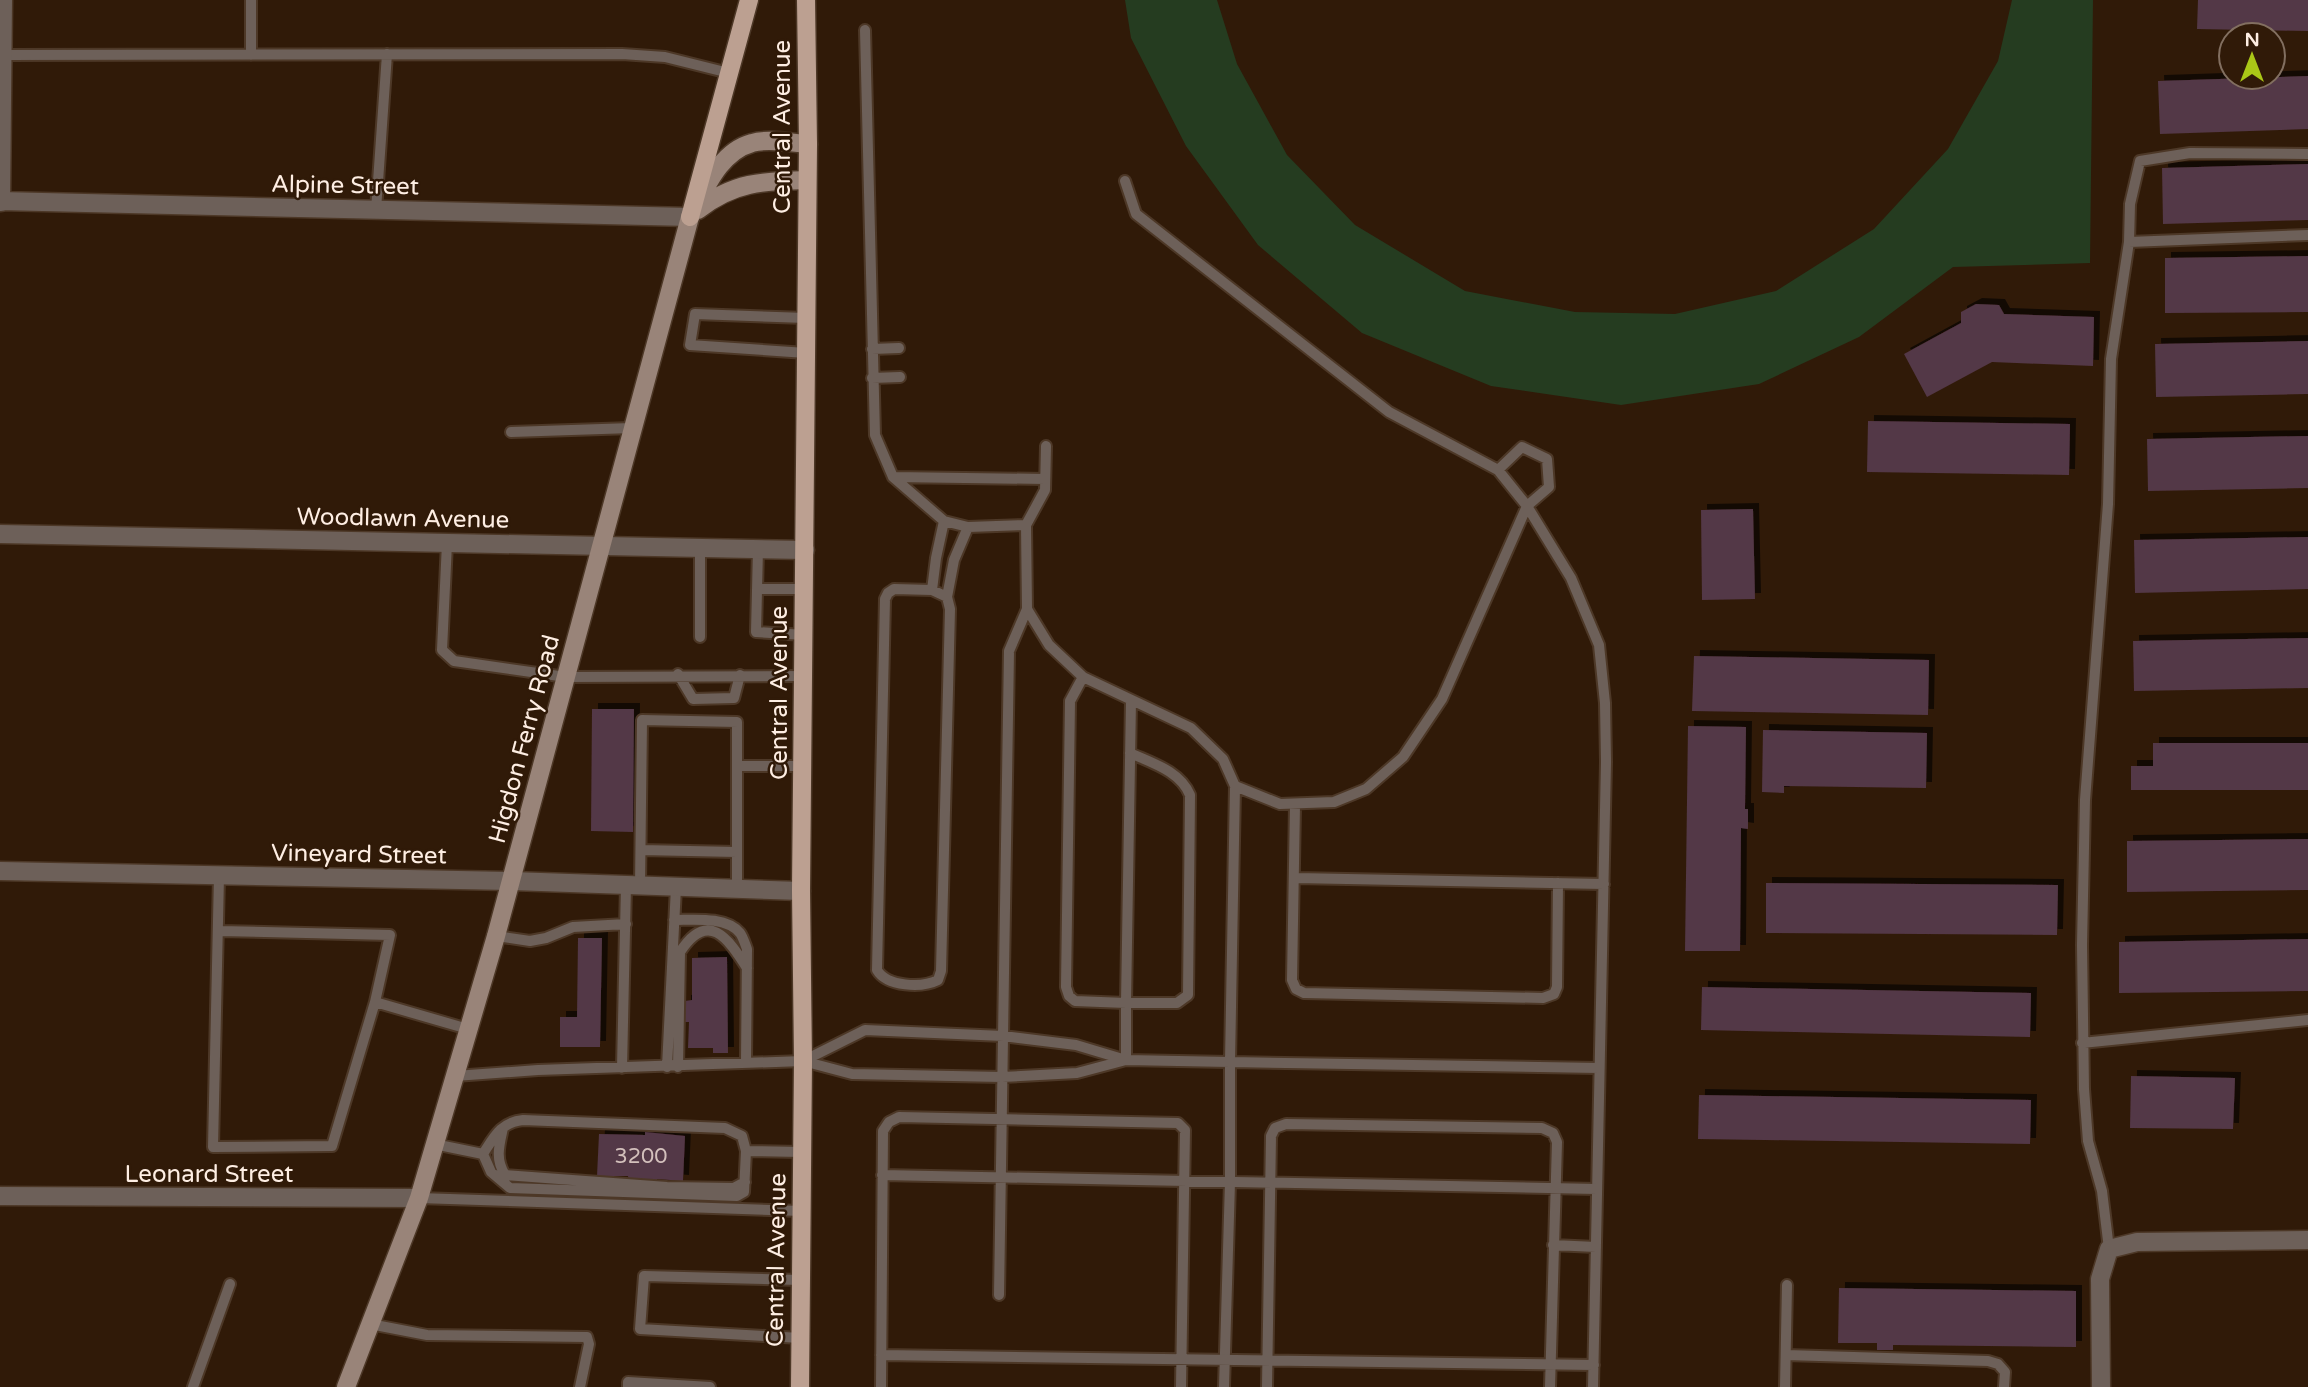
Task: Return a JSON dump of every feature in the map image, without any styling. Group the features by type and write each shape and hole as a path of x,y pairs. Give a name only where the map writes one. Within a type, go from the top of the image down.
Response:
{"main road":[{"path":"690,217 749,0"},
{"name":"Central Avenue","path":"800,1387 803,1061 801,891 808,144 806,0"},
{"name":"Higdon Ferry Road","path":"346,1387 419,1198 455,1076 512,881 690,217 718,167 735,151 753,142 808,144"},
{"path":"690,217 718,194 751,184 807,180"}],"street":[{"path":"1,201 3,0"},
{"name":"Alpine Street","path":"1,201 690,217"},
{"name":"Woodlawn Avenue","path":"0,534 805,550"},
{"name":"Vineyard Street","path":"0,871 512,881 801,891"},
{"name":"Leonard Street","path":"0,1196 419,1198"},
{"path":"2101,1387 2100,1279 2109,1249 2137,1242 2308,1240"}],"lane":[{"path":"251,0 251,55"},
{"path":"865,30 875,435 893,477 944,521 968,527 1026,525"},
{"path":"376,210 387,54"},
{"path":"3,55 622,54 665,57 729,73"},
{"path":"2109,1249 2102,1191 2088,1141 2082,1043 2085,800 2108,504 2111,359 2129,242 2130,204 2140,161 2190,153 2308,153"},
{"path":"1125,181 1136,214 1389,412 1498,470 1527,506 1571,578 1599,645 1605,703 1604,884 1593,1387"},
{"path":"2129,242 2308,235"},
{"path":"806,318 695,314 690,345 806,353"},
{"path":"872,349 899,348"},
{"path":"872,379 900,377"},
{"path":"511,432 632,428"},
{"path":"999,1295 1009,651 1027,609 1026,525 1045,490 1046,446"},
{"path":"1235,786 1280,804 1334,802 1366,789 1403,757 1442,699 1527,506 1549,487 1547,459 1522,447 1498,470"},
{"path":"893,477 1045,479"},
{"path":"932,590 944,521"},
{"path":"947,597 932,590 894,589 885,599 877,970 882,978 890,983 930,984 938,980 941,971 950,609 947,597 954,560 968,527"},
{"path":"447,543 442,650 446,657 454,661 566,677 678,674 805,676"},
{"path":"700,548 700,636"},
{"path":"758,549 756,632 805,635"},
{"path":"757,589 805,589"},
{"path":"1027,609 1049,645 1083,677 1191,728 1223,759 1235,786 1230,1182 1224,1387"},
{"path":"678,674 693,699 734,698 740,675"},
{"path":"1083,677 1070,701 1066,987 1069,996 1075,1001 1177,1003 1188,995 1190,795 1186,785 1171,772 1130,753"},
{"path":"1126,1060 1131,700"},
{"path":"622,1068 625,924 641,850 642,720 737,722 737,889"},
{"path":"737,766 804,766"},
{"path":"1295,805 1296,878 1292,980 1296,989 1304,993 1543,998 1554,994 1557,987 1558,883"},
{"path":"641,850 737,852"},
{"path":"219,876 213,1147 332,1146 375,1002 390,935 219,931"},
{"path":"1296,878 1604,884"},
{"path":"672,1067 676,887"},
{"path":"674,920 710,921 731,926 741,934 747,949 746,1063"},
{"path":"496,936 530,941 546,938 573,927 625,924"},
{"path":"672,1067 680,952 690,937 705,930 725,936 747,968"},
{"path":"375,1002 468,1029"},
{"path":"2082,1043 2308,1020"},
{"path":"803,1061 865,1030 1003,1036 1076,1045 1126,1060 1598,1068"},
{"path":"455,1076 803,1061 852,1074 1002,1077 1077,1073 1126,1060"},
{"path":"881,1387 883,1130 889,1122 899,1117 1178,1123 1185,1130 1181,1387"},
{"path":"512,1121 725,1128 742,1136 746,1151 744,1192 737,1196 510,1188 491,1172 483,1154 503,1125 512,1121"},
{"path":"1267,1387 1271,1136 1275,1128 1286,1124 1542,1128 1553,1133 1557,1142 1550,1387"},
{"path":"503,1125 498,1149 499,1164 505,1175 667,1187 734,1188 745,1182"},
{"path":"434,1144 483,1154"},
{"path":"746,1151 802,1152"},
{"path":"883,1175 1597,1189"},
{"path":"419,1198 802,1211"},
{"path":"1553,1245 1595,1247"},
{"path":"800,1338 640,1329 644,1276 801,1280"},
{"path":"193,1387 230,1284"},
{"path":"1785,1387 1787,1285"},
{"path":"370,1324 428,1335 587,1337 589,1344 580,1387"},
{"path":"881,1355 1594,1365"},
{"path":"1786,1355 1988,1361 1998,1364 2005,1372 2004,1387"},
{"path":"628,1387 628,1382 710,1387"}],"green space":[{"path":"1125,0 1217,0 1237,64 1287,155 1355,225 1465,291 1575,312 1675,314 1776,291 1874,229 1948,149 1998,61 2012,0 2093,0 2090,263 1953,267 1859,337 1759,384 1621,405 1491,386 1362,333 1258,245 1186,146 1131,38"}],"building":[{"path":"2198,0 2308,0 2308,31 2287,31 2287,21 2217,21 2217,29 2197,29"},
{"path":"2308,76 2308,129 2160,134 2158,81 2217,79 2217,91 2287,91 2287,77"},
{"path":"2308,164 2308,220 2163,224 2162,168"},
{"path":"2308,256 2308,312 2165,313 2165,258"},
{"path":"1976,304 1999,305 2004,314 2094,317 2093,366 1992,362 1927,397 1904,354 1961,323 1961,312"},
{"path":"2308,341 2308,394 2156,397 2155,344"},
{"path":"1868,421 2070,424 2069,475 1867,472"},
{"path":"2308,436 2308,488 2148,491 2147,439"},
{"path":"1753,509 1755,599 1702,600 1701,510"},
{"path":"2308,537 2308,589 2135,593 2134,540"},
{"path":"2308,638 2308,688 2134,691 2133,641"},
{"path":"1694,656 1929,660 1928,715 1692,711"},
{"path":"592,709 634,709 633,832 591,831"},
{"path":"1688,726 1746,727 1745,809 1748,809 1748,829 1741,828 1740,951 1685,951"},
{"path":"1763,730 1927,733 1926,788 1784,786 1784,793 1762,792"},
{"path":"2153,743 2308,743 2308,790 2131,790 2131,766 2153,766"},
{"path":"2308,839 2308,890 2127,892 2127,841"},
{"path":"1766,883 2058,885 2057,935 1766,933"},
{"path":"578,938 602,938 600,1047 560,1047 560,1017 577,1017"},
{"path":"2308,939 2308,991 2119,993 2119,942"},
{"path":"727,957 728,1053 713,1053 713,1048 688,1048 689,1022 685,1022 685,1001 692,1000 692,958"},
{"path":"1702,987 2031,993 2030,1037 1701,1030"},
{"path":"2131,1076 2235,1078 2233,1129 2130,1128"},
{"path":"1699,1095 2031,1100 2030,1144 1698,1139"},
{"path":"645,1132 685,1136 683,1181 657,1179 657,1183 629,1182 628,1176 597,1176 599,1134 645,1135"},
{"path":"1839,1288 2076,1291 2076,1347 1893,1345 1893,1350 1877,1350 1877,1343 1838,1343"}]}
